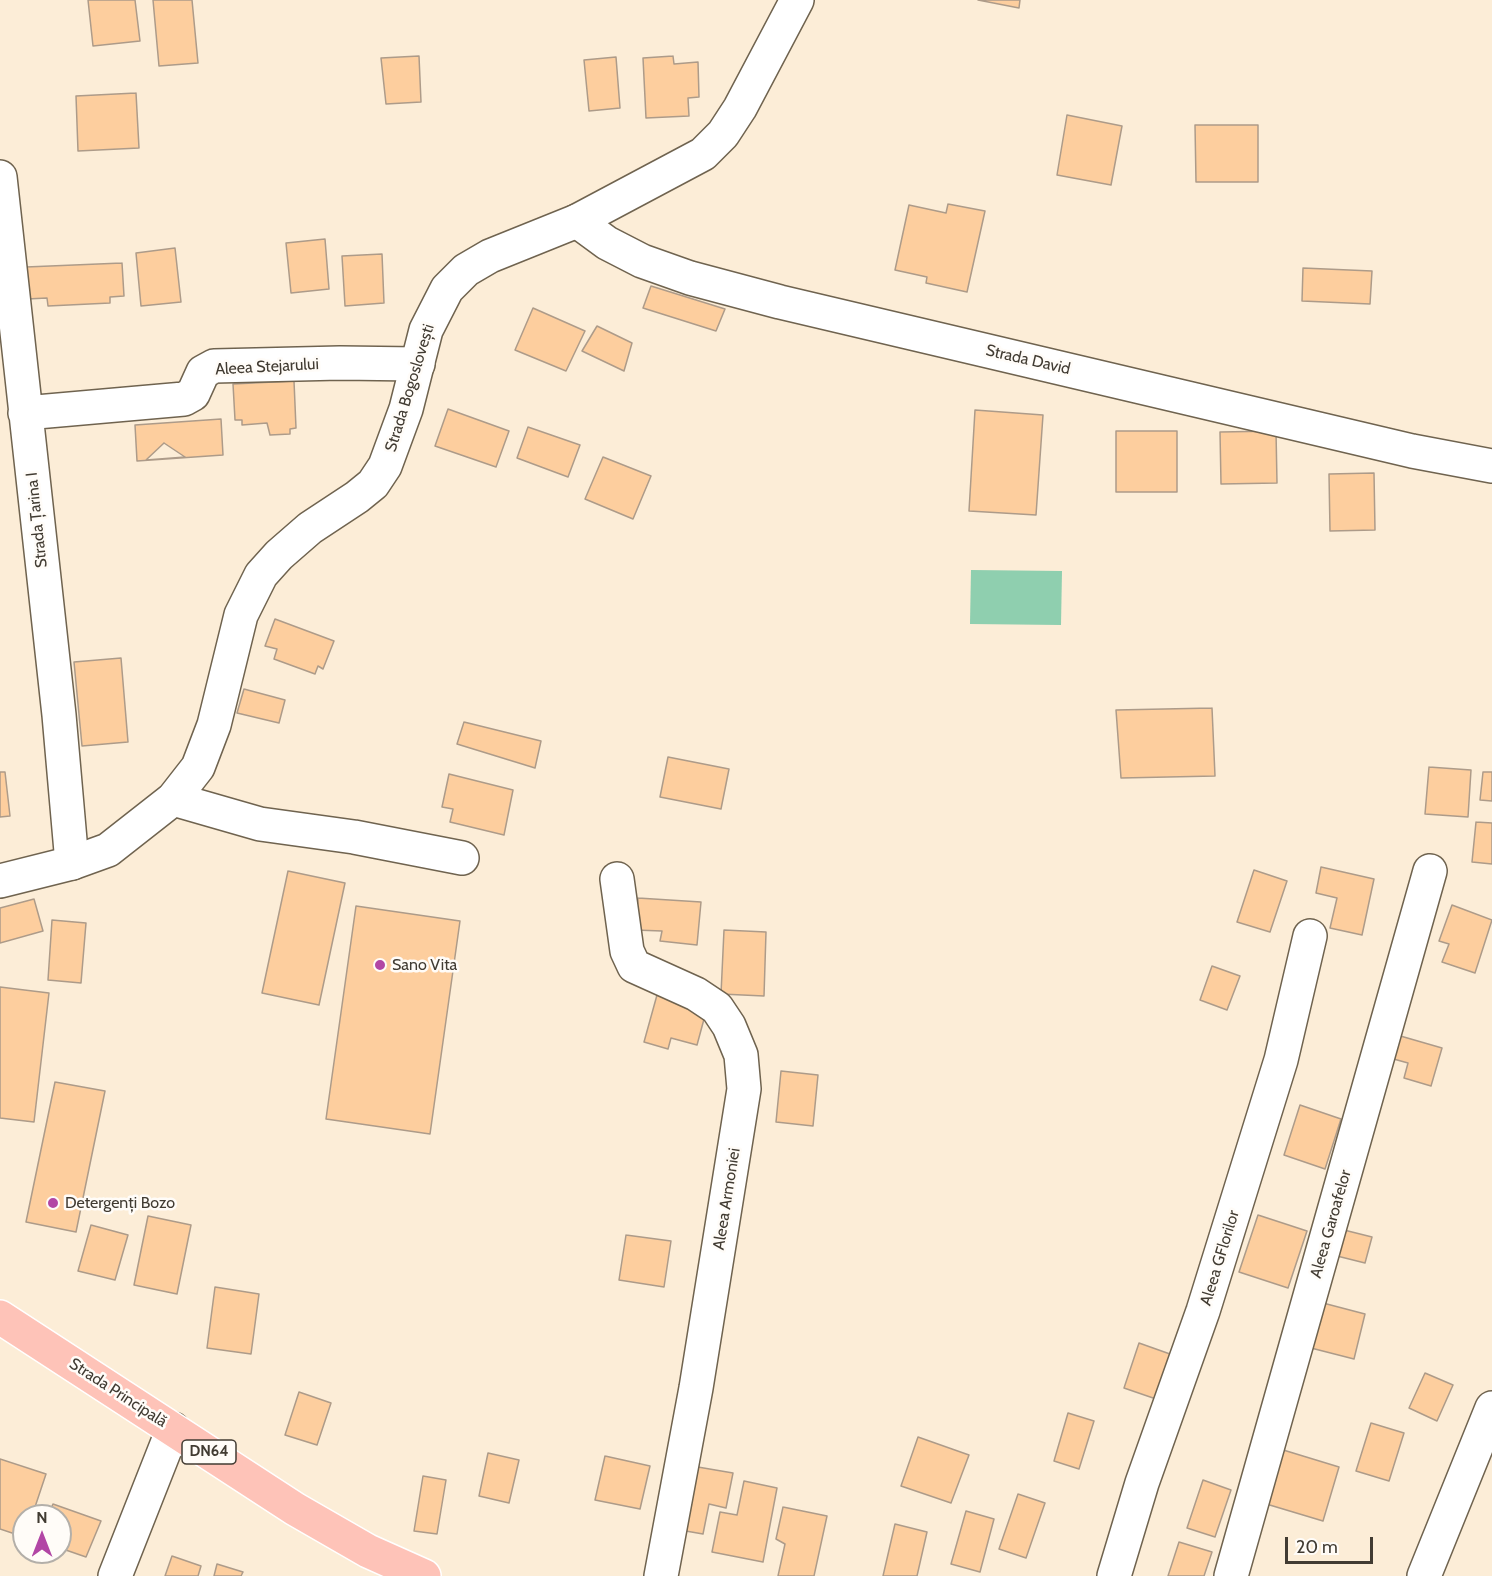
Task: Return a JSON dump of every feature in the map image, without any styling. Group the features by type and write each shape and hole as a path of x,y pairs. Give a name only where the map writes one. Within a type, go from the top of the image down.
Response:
{"main road":[{"name":"Strada Principală","path":"0,1317 295,1509 368,1551 424,1576"}],"street":[{"name":"Strada Bogoslovești","path":"0,881 72,863 108,850 173,799 198,767 214,725 240,615 249,595 261,575 279,555 310,528 373,484 385,466 406,409 426,330 447,289 466,270 490,256 577,221 703,154 723,134 740,108 797,0"},
{"name":"Strada Țarina I","path":"0,177 59,715 72,863"},
{"name":"Strada David","path":"577,221 607,243 642,261 724,287 1389,445 1492,466"},
{"name":"Aleea Stejarului","path":"25,413 184,399 194,394 203,372 214,366 418,364"},
{"path":"173,799 260,824 354,837 462,858"},
{"name":"Aleea Garoafelor","path":"1231,1576 1430,871"},
{"name":"Aleea Armoniei","path":"616,879 627,951 634,966 696,993 717,1008 729,1026 741,1055 744,1089 696,1388 661,1576"},
{"name":"Aleea GFlorilor","path":"1114,1576 1142,1483 1203,1311 1274,1083 1310,936"},
{"path":"1424,1576 1492,1408"},
{"path":"115,1576 172,1429"}],"green space":[{"path":"971,570 1062,571 1061,625 970,624"}],"building":[{"path":"88,0 135,0 140,41 93,46"},
{"path":"153,0 192,0 198,63 159,66"},
{"path":"978,0 1020,0 1019,8"},
{"path":"419,56 421,102 386,104 381,58"},
{"path":"673,56 674,64 698,62 699,97 688,98 689,116 646,118 643,58"},
{"path":"616,57 620,108 589,111 584,60"},
{"path":"136,93 139,148 78,151 76,96"},
{"path":"1067,115 1122,126 1111,185 1057,175"},
{"path":"1195,125 1258,125 1258,182 1196,182"},
{"path":"948,204 985,211 967,292 926,283 927,277 895,270 909,205 946,213"},
{"path":"325,239 329,289 291,293 286,243"},
{"path":"175,248 181,302 141,306 136,253"},
{"path":"382,254 384,303 345,306 342,256"},
{"path":"122,263 124,296 110,297 110,303 48,306 47,298 27,299 26,267"},
{"path":"1303,268 1372,271 1370,304 1302,301"},
{"path":"651,286 725,309 716,331 643,308"},
{"path":"533,308 585,331 566,371 515,350"},
{"path":"597,326 632,343 624,371 582,351"},
{"path":"294,381 296,428 290,429 290,434 270,435 267,423 242,425 242,420 235,420 233,384"},
{"path":"448,409 509,431 496,467 435,446"},
{"path":"975,410 1043,415 1036,515 969,511"},
{"path":"221,419 223,455 137,461 135,425"},
{"path":"528,427 580,445 568,477 517,458"},
{"path":"1116,431 1177,431 1177,492 1116,492"},
{"path":"1276,431 1277,483 1221,484 1220,432"},
{"path":"164,443 185,457 146,460"},
{"path":"603,457 651,476 633,519 585,499"},
{"path":"1374,473 1375,530 1330,531 1329,474"},
{"path":"275,619 334,641 323,669 318,666 315,674 274,659 277,649 265,646"},
{"path":"121,658 128,742 82,746 74,662"},
{"path":"244,689 285,700 279,723 237,713"},
{"path":"1212,708 1215,776 1121,778 1116,710"},
{"path":"464,722 541,741 535,768 457,744"},
{"path":"668,757 729,769 721,809 660,797"},
{"path":"1429,767 1471,770 1468,817 1425,814"},
{"path":"0,772 5,772 10,816 0,817"},
{"path":"1483,772 1492,772 1492,801 1480,800"},
{"path":"449,774 513,790 504,835 450,822 453,809 442,807"},
{"path":"1476,822 1492,823 1492,864 1472,862"},
{"path":"1321,867 1374,879 1362,935 1330,928 1337,898 1316,893"},
{"path":"1254,870 1287,881 1270,932 1237,922"},
{"path":"288,871 345,883 319,1005 262,993"},
{"path":"638,898 701,902 697,945 660,941 662,931 635,930"},
{"path":"34,899 43,931 0,943 0,908"},
{"path":"1452,905 1492,920 1475,973 1442,962 1449,944 1439,941"},
{"path":"356,906 460,921 430,1134 326,1119"},
{"path":"52,920 86,923 81,983 48,980"},
{"path":"724,930 766,932 764,996 721,994"},
{"path":"1212,966 1240,976 1227,1010 1200,1000"},
{"path":"0,987 49,993 34,1122 0,1118"},
{"path":"657,995 707,1008 697,1045 671,1038 668,1049 644,1042"},
{"path":"1397,1035 1442,1048 1431,1086 1404,1078 1408,1063 1390,1058"},
{"path":"781,1071 818,1075 813,1126 776,1122"},
{"path":"55,1082 105,1091 76,1232 26,1222"},
{"path":"1300,1105 1341,1119 1325,1169 1284,1155"},
{"path":"1258,1215 1307,1231 1288,1288 1239,1272"},
{"path":"148,1216 191,1225 177,1294 134,1285"},
{"path":"91,1225 128,1235 115,1280 78,1271"},
{"path":"1340,1229 1372,1237 1365,1263 1333,1255"},
{"path":"626,1235 671,1241 664,1287 619,1280"},
{"path":"215,1287 259,1294 251,1354 207,1348"},
{"path":"1323,1303 1365,1314 1354,1359 1311,1348"},
{"path":"1139,1343 1170,1354 1156,1399 1124,1388"},
{"path":"1425,1373 1453,1385 1437,1421 1409,1408"},
{"path":"299,1392 331,1403 317,1445 285,1435"},
{"path":"1068,1413 1094,1421 1079,1469 1054,1461"},
{"path":"1371,1423 1404,1433 1389,1481 1356,1471"},
{"path":"918,1437 969,1455 951,1503 901,1486"},
{"path":"1280,1449 1339,1467 1323,1521 1263,1503"},
{"path":"488,1453 519,1460 509,1503 479,1496"},
{"path":"605,1456 650,1466 640,1509 595,1500"},
{"path":"0,1459 46,1474 36,1504 12,1504 12,1533 0,1529"},
{"path":"692,1466 733,1473 726,1508 709,1504 703,1534 680,1530"},
{"path":"423,1476 446,1480 437,1534 414,1531"},
{"path":"1203,1480 1231,1490 1215,1537 1187,1528"},
{"path":"744,1481 777,1488 763,1562 712,1552 720,1512 737,1515"},
{"path":"1018,1494 1045,1503 1026,1558 999,1549"},
{"path":"783,1507 827,1516 814,1576 778,1576 785,1544 776,1539"},
{"path":"72,1511 101,1521 86,1557 72,1552"},
{"path":"966,1511 994,1519 980,1572 951,1564"},
{"path":"895,1524 927,1532 917,1576 883,1576"},
{"path":"1179,1542 1212,1552 1204,1576 1168,1576"},
{"path":"172,1556 201,1566 198,1576 165,1576"},
{"path":"217,1564 243,1572 241,1576 214,1576"}],"place":[{"name":"Sano Vita","path":"380,965"},
{"name":"Detergenți Bozo","path":"53,1203"}]}
